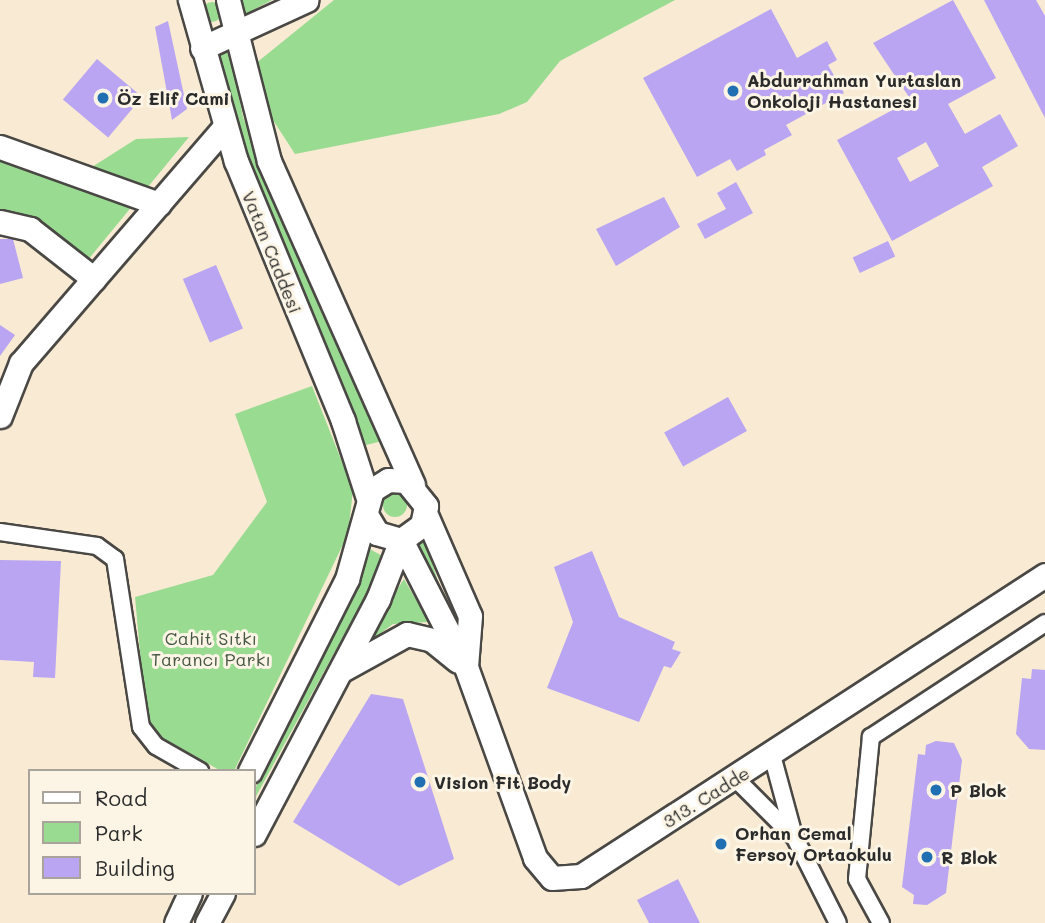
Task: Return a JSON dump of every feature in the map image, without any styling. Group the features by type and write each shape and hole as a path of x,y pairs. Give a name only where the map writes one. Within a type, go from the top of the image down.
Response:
{"main road":[{"name":"Vatan Caddesi","path":"190,0 225,127 343,421 367,507"},
{"name":"Vatan Caddesi","path":"228,0 279,186 426,514"},
{"path":"202,48 237,35 307,0"},
{"path":"0,416 21,363 225,127"},
{"path":"0,147 159,204"},
{"path":"0,222 30,229 94,279"},
{"path":"251,769 347,579 367,507 388,480 413,484"},
{"path":"367,507 377,533 401,540"},
{"path":"256,830 337,673 401,540 417,532 426,514"},
{"name":"313. Cadde","path":"426,514 470,616 466,667"},
{"name":"313. Cadde","path":"401,540 466,667 536,858 552,878 581,876 736,779 1045,575"},
{"path":"337,673 407,634 432,640 466,667"},
{"path":"176,923 189,895"},
{"path":"207,923 222,895"}],"street":[{"path":"0,532 97,546 115,559 141,727 156,746 197,769"},
{"path":"881,923 857,880 872,737 1045,623"},
{"path":"772,755 794,836 838,923"},
{"path":"736,779 794,836"}],"green space":[{"path":"236,0 272,0 240,17"},
{"path":"334,0 675,0 560,61 527,102 499,114 295,154 271,117 255,64"},
{"path":"212,2 219,5 222,12 219,19 212,22 205,19 202,12 205,5"},
{"path":"230,48 243,117 274,200 386,440 366,445 267,213 213,53"},
{"path":"189,137 87,261 0,215 0,156 81,174 136,139"},
{"name":"Cahit Sıtkı Tarancı Parkı","path":"312,386 353,490 348,534 235,769 217,769 163,738 146,718 135,597 213,575 267,502 235,414"},
{"path":"395,493 404,496 407,505 404,514 395,517 386,514 383,505 386,496"},
{"path":"419,536 423,536 448,611 411,550"},
{"path":"368,548 386,558 256,796 256,787"},
{"path":"404,579 429,622 393,624 357,651"}],"building":[{"path":"953,0 996,78 948,104 965,134 1000,114 1018,146 982,167 993,186 892,241 837,140 911,100 873,43","holes":["926,142 939,166 910,182 897,158"]},
{"path":"984,0 1036,0 1045,16 1045,118"},
{"name":"Abdurrahman Yurtaslan Onkoloji Hastanesi","path":"771,9 797,58 827,41 837,60 828,65 844,93 786,125 792,135 764,150 766,155 737,171 730,159 697,177 643,78"},
{"path":"168,21 187,109 172,120 155,27"},
{"name":"Öz Elif Cami","path":"97,59 142,97 108,138 63,100"},
{"path":"736,182 753,213 705,239 697,224 726,209 717,193"},
{"path":"664,197 680,227 616,266 596,229"},
{"path":"0,239 13,239 23,278 0,284"},
{"path":"888,241 895,256 860,273 853,257"},
{"path":"216,265 243,329 210,343 183,279"},
{"path":"0,325 15,335 0,356"},
{"path":"728,397 747,431 683,467 664,432"},
{"path":"592,551 619,617 675,642 672,649 681,652 671,668 664,666 639,722 547,688 573,622 554,567"},
{"path":"0,560 61,561 55,678 33,677 34,662 0,660"},
{"path":"1032,669 1045,670 1045,750 1029,749 1016,734 1022,678 1031,679"},
{"path":"371,694 403,699 454,859 399,886 293,822"},
{"path":"936,741 954,743 962,760 946,893 927,905 913,904 914,895 902,887 918,754 925,755 926,745"},
{"path":"678,879 700,923 649,923 637,900"}],"place":[{"name":"Abdurrahman Yurtaslan Onkoloji Hastanesi","path":"733,91"},
{"name":"Öz Elif Cami","path":"103,98"},
{"name":"Vision Fit Body","path":"420,782"},
{"name":"P Blok","path":"936,790"},
{"name":"Orhan Cemal Fersoy Ortaokulu","path":"721,844"},
{"name":"R Blok","path":"927,857"}]}
